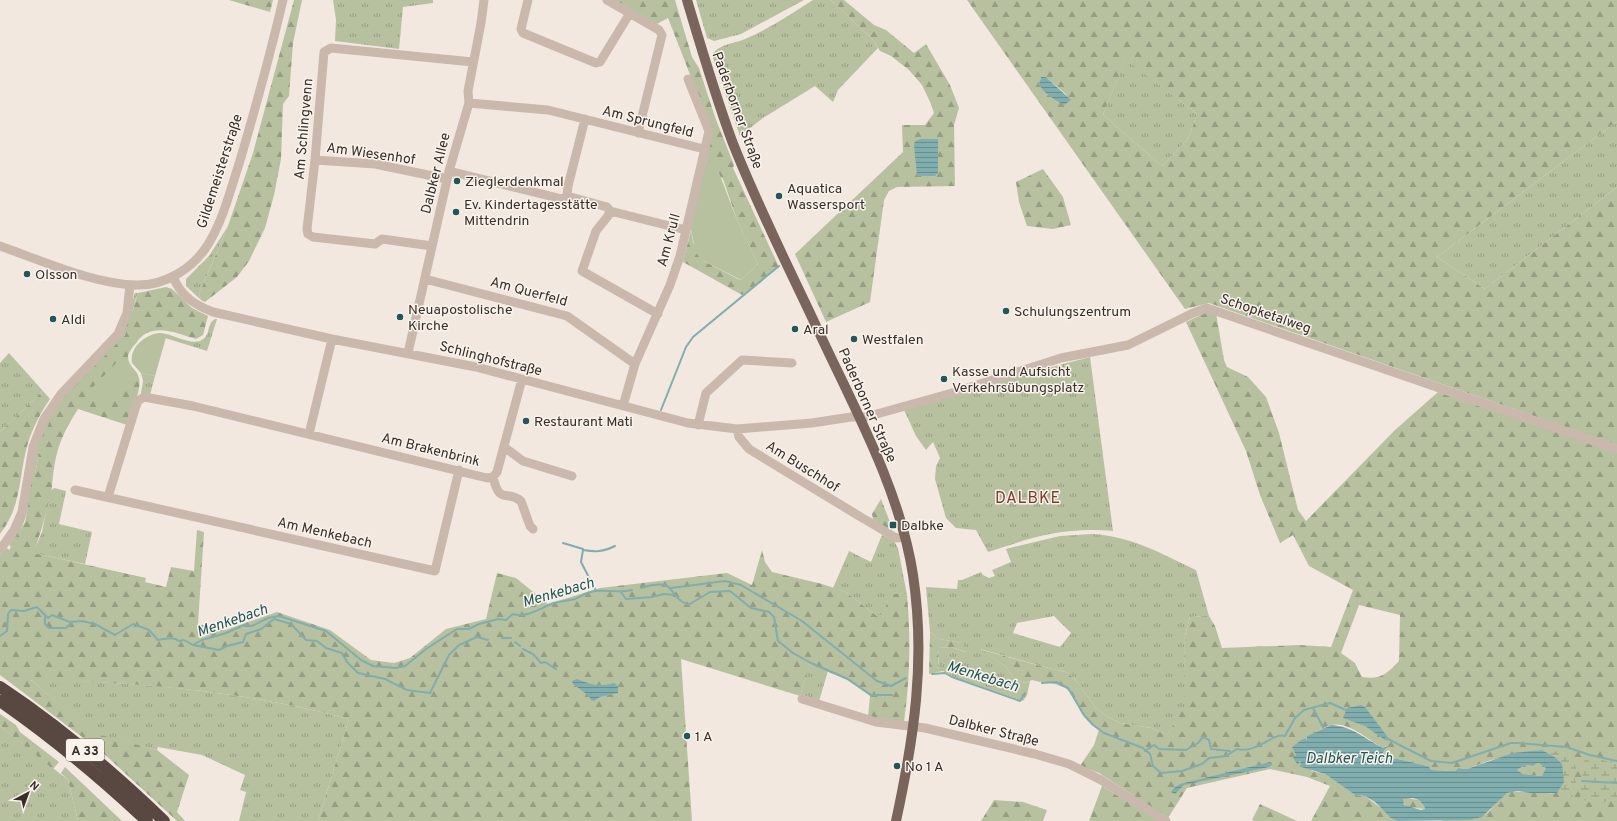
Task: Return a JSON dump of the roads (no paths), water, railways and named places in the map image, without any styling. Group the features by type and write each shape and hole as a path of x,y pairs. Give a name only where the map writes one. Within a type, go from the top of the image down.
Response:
{"highway":[{"name":"A 33","path":"0,687 72,739 123,782 164,821"},
{"name":"A 33","path":"0,701 68,752 147,821"}],"main road":[{"name":"Paderborner Straße","path":"687,0 718,102 744,171 890,489 905,537 913,573 917,606 919,676 914,726 896,821"}],"street":[{"name":"Gildemeisterstraße","path":"0,246 92,278 130,285 145,285 173,276 186,268 202,252 212,237 221,217 246,142 283,0"},
{"name":"Dalbker Allee","path":"408,353 448,175 469,102 468,90 482,23 484,0"},
{"path":"528,0 521,29 522,33 596,63 600,62 630,13"},
{"path":"607,0 659,30 662,37 638,133"},
{"name":"Am Schlingvenn","path":"432,246 382,240 375,244 313,237 308,234 307,229 315,160 324,52 327,49 473,62"},
{"name":"Am Krull","path":"623,406 636,364 670,285 686,230 709,131 688,78"},
{"name":"Am Sprungfeld","path":"469,102 530,107 585,119 704,149"},
{"name":"Am Sprungfeld","path":"567,196 568,186 585,119"},
{"name":"Am Wiesenhof","path":"315,160 375,164 448,175 562,199 567,196 607,208 610,211 686,230"},
{"path":"610,211 608,216 596,230 582,270 658,314"},
{"name":"Schlinghofstraße","path":"173,276 186,297 202,308 230,316 332,339 476,367 698,425 737,429 777,427 858,417"},
{"name":"Am Querfeld","path":"425,279 567,316 636,364"},
{"path":"0,550 14,530 22,512 33,446 44,419 61,394 118,334 127,313 130,285"},
{"name":"Schopketalweg","path":"858,417 866,417 952,393 1061,358 1128,345 1193,313 1207,308 1617,449"},
{"path":"309,434 332,339"},
{"path":"698,425 706,394 742,360 792,363"},
{"name":"Am Brakenbrink","path":"108,497 136,406 141,398 148,397 193,406 487,478 493,477 498,472 522,380"},
{"name":"Am Buschhof","path":"737,429 739,437 749,449 804,484 896,538 905,537"},
{"path":"504,447 523,461 572,476"},
{"name":"Am Menkebach","path":"74,490 435,571 459,470"},
{"path":"493,477 497,492 501,496 518,498 521,501 530,526 533,529"},
{"name":"Dalbker Straße","path":"802,699 876,722 914,726 975,739 1069,764 1101,780 1166,821"}],"water":[{"path":"1041,77 1046,77 1071,100 1064,105 1050,96 1039,84"},
{"path":"921,139 938,139 938,173 935,176 917,176 914,145 915,141"},
{"path":"577,679 596,685 614,683 618,686 618,693 600,697 594,701 591,700 589,696 573,684 572,681"},
{"path":"1361,705 1365,707 1388,739 1385,740 1365,726 1343,718 1347,708"},
{"name":"Dalbker Teich","path":"1331,725 1339,726 1352,730 1383,748 1388,746 1382,754 1385,756 1428,766 1432,770 1455,771 1458,768 1467,769 1513,753 1542,750 1556,758 1562,764 1564,782 1557,793 1530,793 1518,791 1507,793 1482,817 1469,820 1398,821 1391,818 1375,802 1365,796 1355,795 1325,774 1301,767 1300,760 1298,765 1293,758 1296,755 1292,747 1304,738 1307,740 1307,736","holes":["1538,763 1546,768 1542,776 1523,774 1517,770 1525,765 1533,766","1413,798 1419,800 1425,809 1421,810 1404,805 1403,799"]},
{"path":"1270,762 1272,765 1269,767 1184,785 1175,794 1171,792 1180,784"}],"waterway":[{"path":"661,410 686,347 693,337 779,266"},
{"path":"563,543 583,549"},
{"path":"596,591 581,562 583,550 599,551 615,546"},
{"name":"Menkebach","path":"671,588 725,581 741,585 802,621 877,681 891,686 906,678"},
{"name":"Menkebach","path":"641,588 653,585 667,586 676,597 688,605 710,592 730,591 751,608 769,612 774,617 778,641 793,653 811,663 848,679 871,695 892,695"},
{"name":"Menkebach","path":"0,636 7,631 8,614 11,610 24,611 37,607 48,618 52,615 70,622 82,621 95,624 115,635 133,624 149,630 158,640 169,638 177,639 179,641 184,640 193,645 202,640 226,633 244,625 252,626 268,618 279,616 326,631 361,660 373,666 396,668 405,666 426,649 457,629 469,629 479,624 498,619 506,620 513,614 529,614 554,603 575,599 593,591 632,590"},
{"name":"Menkebach","path":"621,592 626,599 652,597 664,594 675,595"},
{"path":"45,617 45,624 49,628 66,628 72,622"},
{"path":"193,645 219,650 227,646 243,642 246,634 261,629 274,619 291,624 306,640 317,641 326,648 342,653 347,662 358,673 385,679 407,690 430,693 449,655 459,645 477,637 488,640"},
{"path":"502,638 511,638"},
{"path":"515,642 520,646"},
{"path":"523,649 533,654 541,663 545,662 556,669"},
{"name":"Menkebach","path":"932,674 945,673 952,677 1020,701 1025,693"},
{"name":"Menkebach","path":"1042,683 1056,682 1068,688 1084,715 1093,725 1104,733 1143,748 1150,754 1153,766 1161,773 1182,771 1202,764 1209,758 1226,756 1237,749 1251,749 1275,737 1285,736 1295,718 1304,710 1330,703 1348,711"},
{"path":"1313,708 1325,731"},
{"name":"Menkebach","path":"1145,751 1154,745 1159,749 1186,750 1198,743 1203,737 1209,740 1211,749 1230,751"},
{"path":"1386,738 1431,761 1452,763 1511,743 1566,747 1590,755 1617,761"},
{"path":"1582,781 1617,783"}],"place":[{"name":"Zieglerdenkmal","path":"457,181"},
{"name":"Aquatica Wassersport","path":"779,196"},
{"name":"Ev. Kindertagesstätte Mittendrin","path":"456,212"},
{"name":"Olsson","path":"27,274"},
{"name":"Schulungszentrum","path":"1006,311"},
{"name":"Neuapostolische Kirche","path":"400,317"},
{"name":"Aldi","path":"53,319"},
{"name":"Aral","path":"795,329"},
{"name":"Westfalen","path":"854,339"},
{"name":"Kasse und Aufsicht Verkehrsübungsplatz","path":"944,379"},
{"name":"Restaurant Mati","path":"526,421"},
{"name":"Dalbke","path":"893,525"},
{"name":"1 A","path":"687,736"},
{"name":"No 1 A","path":"897,766"}],"district":[{"name":"DALBKE","path":"1028,497"}]}
